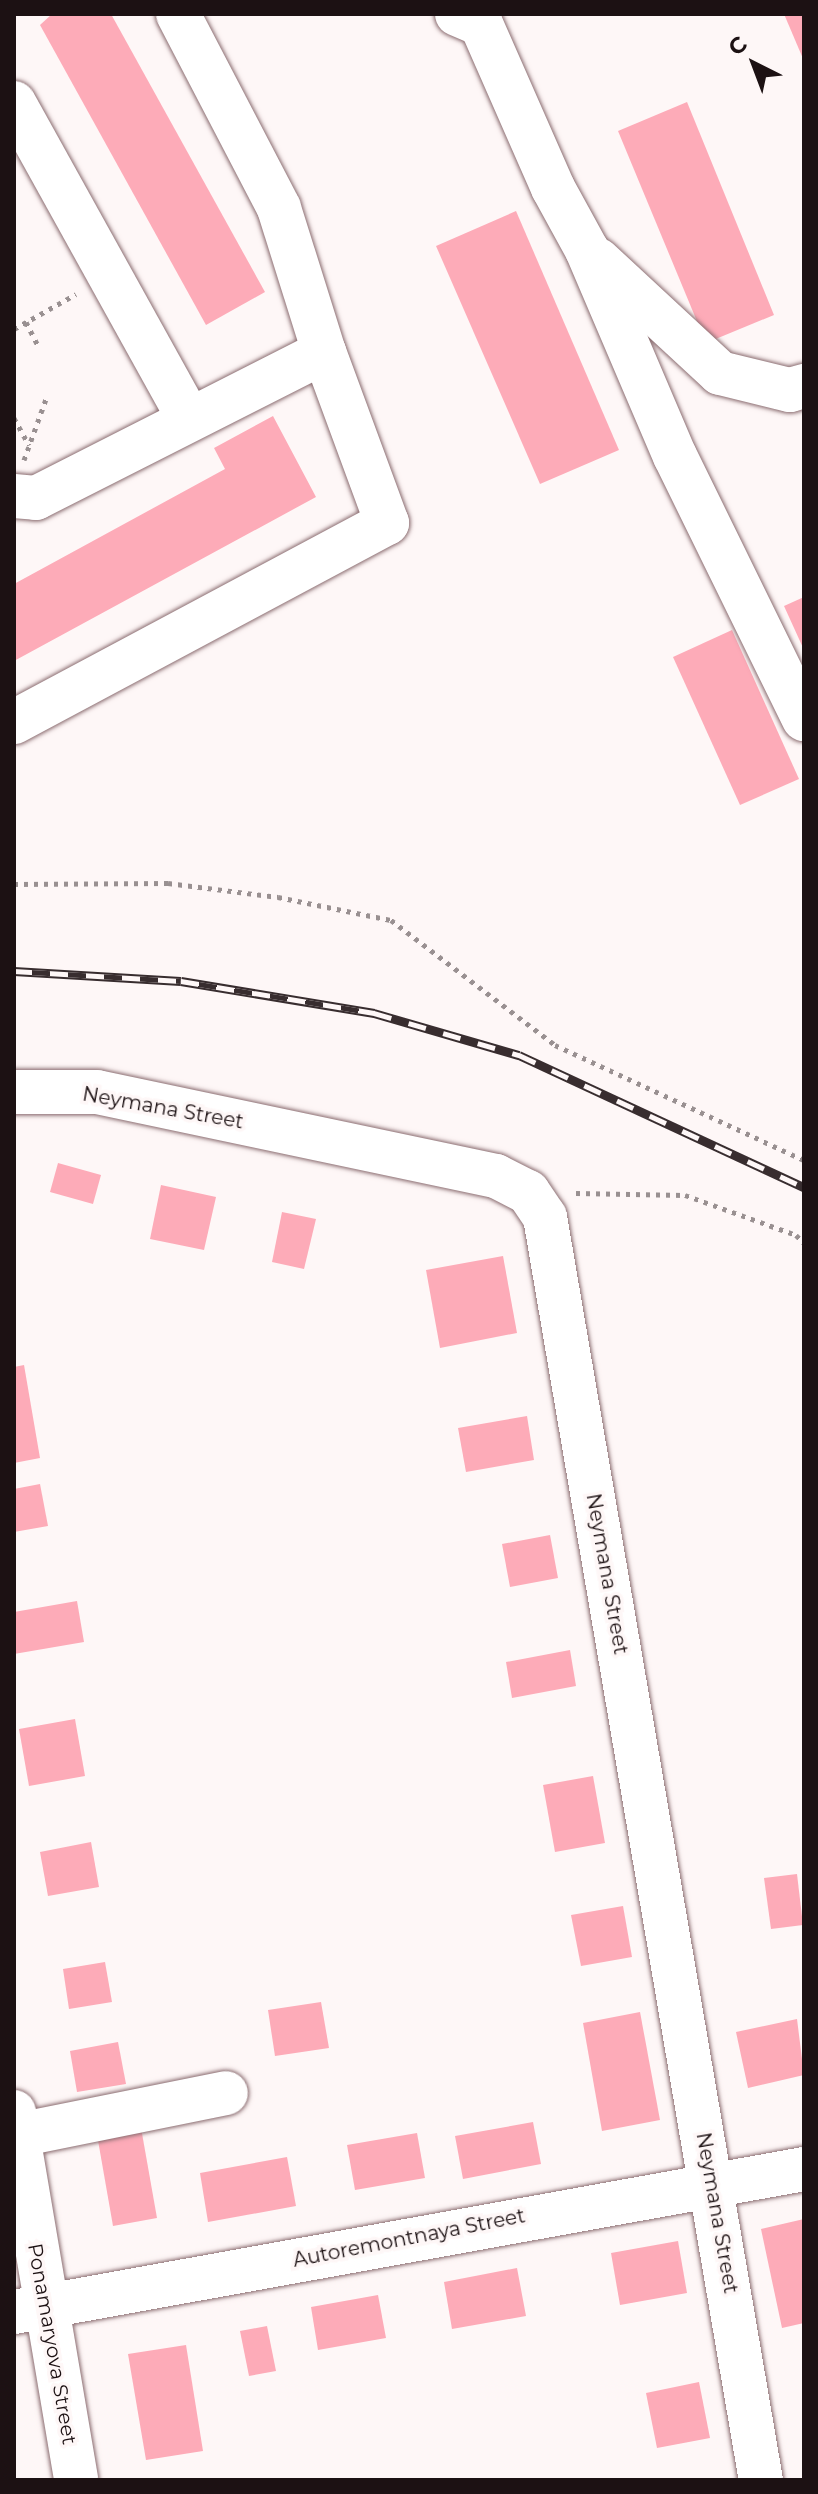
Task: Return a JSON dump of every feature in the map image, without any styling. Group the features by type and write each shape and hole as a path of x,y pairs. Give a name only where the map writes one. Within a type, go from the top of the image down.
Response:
{"street":[{"path":"14,722 387,523 324,352 279,208 178,14"},
{"path":"457,14 481,24 553,188 587,250 675,456 804,719"},
{"path":"14,103 188,417"},
{"path":"587,250 720,373 790,390 804,386"},
{"path":"17,485 36,498 188,417 324,352"},
{"name":"Neymana Street","path":"14,1092 97,1092 496,1176 528,1192 545,1217 761,2480"},
{"path":"16,2124 226,2093"},
{"name":"Ponamaryova Street","path":"16,2124 29,2308 76,2480"},
{"name":"Autoremontnaya Street","path":"29,2308 712,2181 804,2169"}],"path":[{"path":"14,329 109,276"},
{"path":"26,322 39,348"},
{"path":"17,485 46,399"},
{"path":"14,418 30,446"},
{"path":"14,884 168,883 278,897 391,920 555,1045 804,1160"},
{"path":"528,1192 685,1195 796,1235 804,1243"}],"building":[{"path":"52,14 111,14 265,292 206,325 40,25"},
{"path":"784,14 804,14 804,61"},
{"path":"687,102 774,315 706,343 618,131"},
{"path":"516,211 619,450 540,484 436,246"},
{"path":"273,416 316,497 14,661 14,584 225,469 214,448"},
{"path":"804,597 804,650 784,606"},
{"path":"732,630 799,779 740,805 673,657"},
{"path":"58,1163 101,1175 93,1204 50,1192"},
{"path":"161,1185 216,1197 204,1250 150,1239"},
{"path":"282,1212 316,1219 304,1269 272,1262"},
{"path":"503,1256 517,1333 440,1348 426,1270"},
{"path":"24,1365 40,1458 14,1463 14,1367"},
{"path":"527,1416 534,1460 466,1472 458,1428"},
{"path":"40,1484 48,1526 14,1532 14,1489"},
{"path":"550,1535 558,1578 510,1587 502,1544"},
{"path":"77,1601 84,1642 14,1654 14,1612"},
{"path":"570,1650 576,1686 512,1698 506,1662"},
{"path":"75,1719 85,1776 29,1786 19,1729"},
{"path":"593,1776 605,1843 555,1852 543,1785"},
{"path":"91,1842 99,1887 48,1896 40,1852"},
{"path":"797,1874 803,1925 771,1929 764,1878"},
{"path":"623,1906 632,1957 581,1966 571,1915"},
{"path":"105,1962 112,2002 69,2009 63,1969"},
{"path":"321,2002 329,2048 275,2056 268,2010"},
{"path":"640,2012 660,2120 602,2131 583,2023"},
{"path":"797,2019 804,2075 748,2088 736,2032"},
{"path":"118,2042 126,2084 77,2092 70,2051"},
{"path":"140,2122 157,2218 113,2226 96,2129"},
{"path":"533,2122 541,2164 463,2179 455,2136"},
{"path":"417,2133 425,2178 355,2190 347,2145"},
{"path":"287,2157 296,2206 208,2222 200,2173"},
{"path":"804,2219 804,2323 782,2328 761,2229"},
{"path":"678,2241 687,2293 620,2305 611,2253"},
{"path":"517,2268 526,2316 452,2329 444,2282"},
{"path":"378,2295 386,2338 318,2350 311,2307"},
{"path":"267,2326 276,2371 249,2376 240,2331"},
{"path":"186,2345 203,2451 146,2460 128,2354"},
{"path":"699,2382 710,2438 657,2448 646,2393"}],"railway":[{"path":"14,971 181,981 374,1013 519,1055 804,1187"}]}
